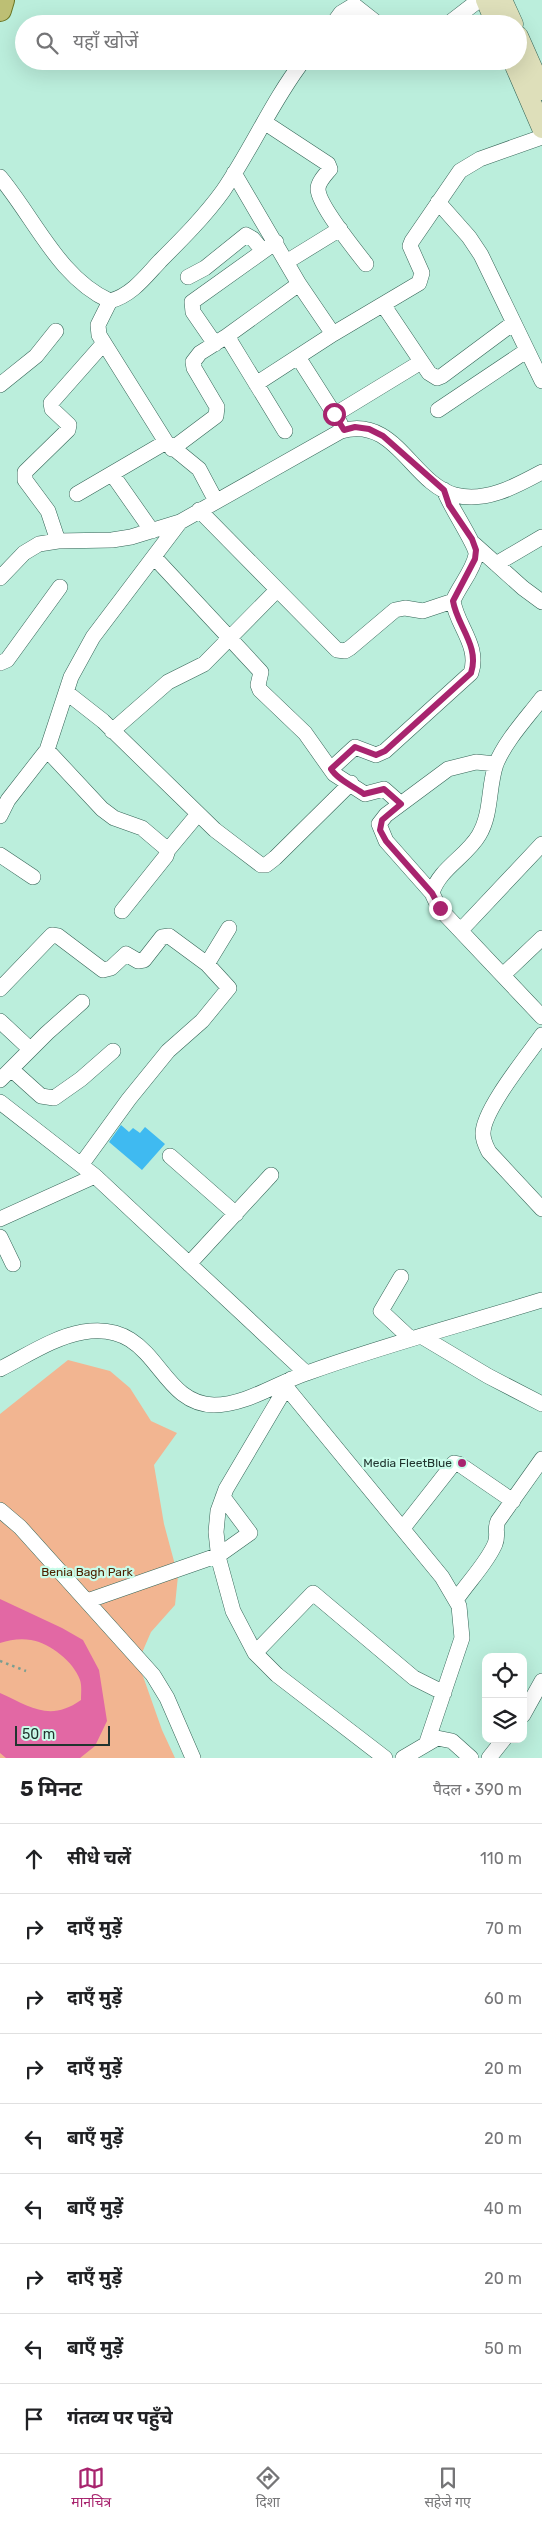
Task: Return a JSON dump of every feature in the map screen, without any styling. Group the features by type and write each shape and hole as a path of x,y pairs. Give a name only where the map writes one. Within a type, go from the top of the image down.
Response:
{"main road":[{"path":"0,10 3,0"},
{"path":"486,0 492,15"},
{"path":"502,0 509,15"},
{"path":"527,56 542,90"},
{"path":"517,70 542,128"}],"street":[{"path":"460,15 480,0"},
{"path":"339,15 353,2 368,15"},
{"path":"216,502 199,469 169,446 99,335 98,325 110,301 126,294 148,274 211,207 297,70"},
{"path":"264,122 328,164 330,168 319,184 319,192 340,229 366,264"},
{"path":"256,384 333,334 413,289 422,279 422,273 410,246 453,178 466,166 542,137"},
{"path":"234,173 288,261 299,284 333,334"},
{"path":"0,177 51,249 85,286 110,301"},
{"path":"438,202 469,237 480,255 512,324 542,381"},
{"path":"288,261 340,229"},
{"path":"188,277 205,268 246,235 253,239 263,251"},
{"path":"276,242 192,302 193,312 221,340 256,384 285,431"},
{"path":"77,494 112,474 169,446 216,416 217,407 194,368 193,362 200,353 299,284"},
{"path":"384,306 433,376 442,376 512,324"},
{"path":"0,385 36,356 56,331"},
{"path":"58,540 53,522 25,480 25,472 68,430 69,425 52,409 51,403 104,343"},
{"path":"438,410 526,351"},
{"path":"298,357 344,430"},
{"path":"334,414 422,362"},
{"path":"0,578 24,554 39,544 58,540 112,540 152,531 180,522 344,430 355,427 369,429 383,436 444,490 454,494 483,496 516,486 542,472"},
{"path":"112,474 152,531"},
{"path":"444,490 449,505 474,544 542,602"},
{"path":"199,510 332,645 341,651 350,648 395,610 405,608 423,611 453,601 475,559 474,544"},
{"path":"0,816 8,800 47,750 71,677 93,637 155,558 180,522"},
{"path":"496,564 542,537"},
{"path":"155,558 261,672 258,685 260,690 305,733 338,778 366,794 384,789 401,804"},
{"path":"0,663 7,660 60,587"},
{"path":"112,731 168,682 196,670 204,664 277,590"},
{"path":"331,769 355,747 376,755 385,751 471,673 474,658 471,643 453,601"},
{"path":"66,692 112,731 198,814 257,862 266,865 351,784"},
{"path":"432,893 440,877 471,847 486,822 496,764 511,738 542,698"},
{"path":"47,750 102,809 114,818 142,828 168,850"},
{"path":"496,764 476,762 448,769 382,820 380,830 386,841 432,893 440,908 542,1017"},
{"path":"122,911 198,814"},
{"path":"461,930 542,844"},
{"path":"0,855 33,877"},
{"path":"207,964 229,928"},
{"path":"0,989 52,935 58,936 103,970 111,968 126,954 138,961 144,960 166,935 207,964 229,988 202,1021 168,1051 129,1099 81,1165"},
{"path":"504,975 542,938"},
{"path":"82,1002 5,1074 41,1096 54,1098 81,1079 113,1050"},
{"path":"0,1021 30,1049"},
{"path":"542,1035 493,1106 485,1121 482,1132 484,1144 489,1152 542,1209"},
{"path":"0,1102 95,1176 306,1373"},
{"path":"170,1156 236,1214"},
{"path":"189,1264 272,1175"},
{"path":"2,1213 95,1176"},
{"path":"0,1237 13,1264"},
{"path":"401,1277 381,1311 416,1338 542,1404"},
{"path":"0,1369 53,1343 81,1332 100,1330 118,1333 135,1342 150,1355 178,1391 199,1403 214,1405 231,1402 289,1383 306,1373 542,1300"},
{"path":"289,1383 223,1497 218,1511 216,1532 219,1555 233,1611 255,1653 277,1675 385,1758"},
{"path":"289,1383 442,1577 456,1600 462,1622 462,1638 427,1742"},
{"path":"456,1600 493,1548 497,1536 495,1526 542,1459"},
{"path":"403,1528 454,1463 513,1502"},
{"path":"87,1601 219,1555 250,1533 223,1497"},
{"path":"0,1510 20,1527 153,1675 167,1698 193,1758"},
{"path":"255,1653 313,1594 414,1678 444,1693"},
{"path":"527,1708 542,1681"},
{"path":"403,1758 427,1742 437,1738 445,1738 452,1741 471,1758"},
{"path":"489,1758 501,1743"}],"path":[{"path":"0,1661 26,1671"}],"green space":[{"name":"Benia Bagh Park","path":"68,1360 110,1371 130,1388 151,1421 177,1433 154,1465 164,1524 178,1576 175,1605 151,1632 138,1662 162,1730 175,1758 0,1758 0,1414"}],"shaded area":[{"path":"0,1599 83,1640 99,1670 107,1721 95,1746 80,1758 6,1758 0,1753 0,1693 31,1707 50,1711 70,1707 81,1700 81,1685 77,1673 67,1660 46,1645 27,1639 0,1643"}],"building":[{"path":"121,1125 129,1132 133,1128 140,1133 145,1127 165,1144 142,1170 109,1142"}],"place":[{"name":"Media FleetBlue","path":"462,1463"}],"route":[{"path":"334,414 344,430 355,427 369,429 383,436 444,490 449,505 472,539 476,550 475,559 453,601 471,643 474,658 471,673 464,682 381,754 371,755 355,747 331,769 338,778 353,784 364,794 381,788 401,804 382,820 379,824 380,830 386,841 432,893 434,901 440,908"}]}
